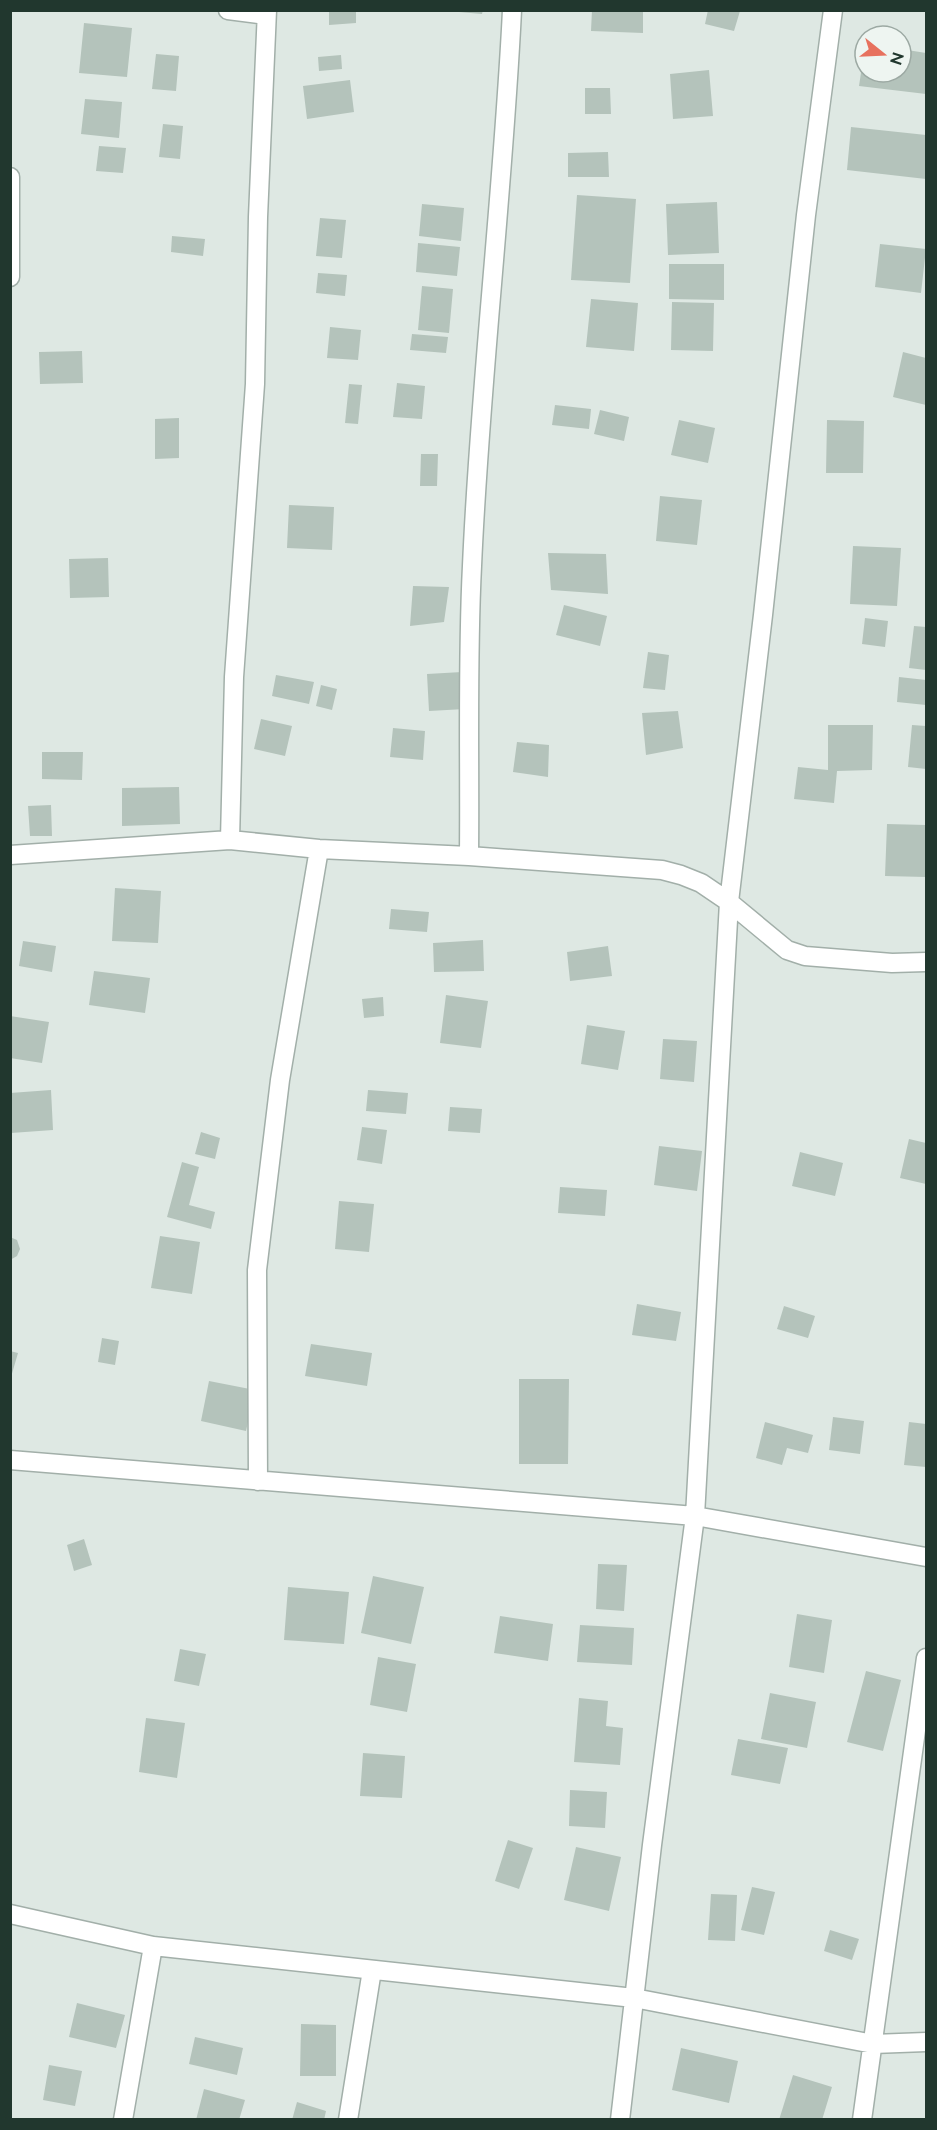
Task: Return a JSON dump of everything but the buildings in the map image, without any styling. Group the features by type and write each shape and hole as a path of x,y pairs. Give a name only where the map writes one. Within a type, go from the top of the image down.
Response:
{"street":[{"path":"228,10 266,13 258,217 255,384 234,677 230,840"},
{"path":"469,856 472,567 488,325 505,133 512,10"},
{"path":"620,2120 652,1845 695,1516 729,902 806,215 833,10"},
{"path":"10,177 10,278"},
{"path":"10,855 230,840 319,849 469,856 662,870 701,883 729,902 787,950 805,956 892,963 927,962"},
{"path":"258,1481 257,1270 280,1080 319,849"},
{"path":"10,1460 695,1516 927,1557"},
{"path":"862,2120 927,1658"},
{"path":"10,1914 153,1946 634,1998 873,2043 927,2043"},
{"path":"123,2120 153,1946"},
{"path":"348,2120 372,1970"}]}
